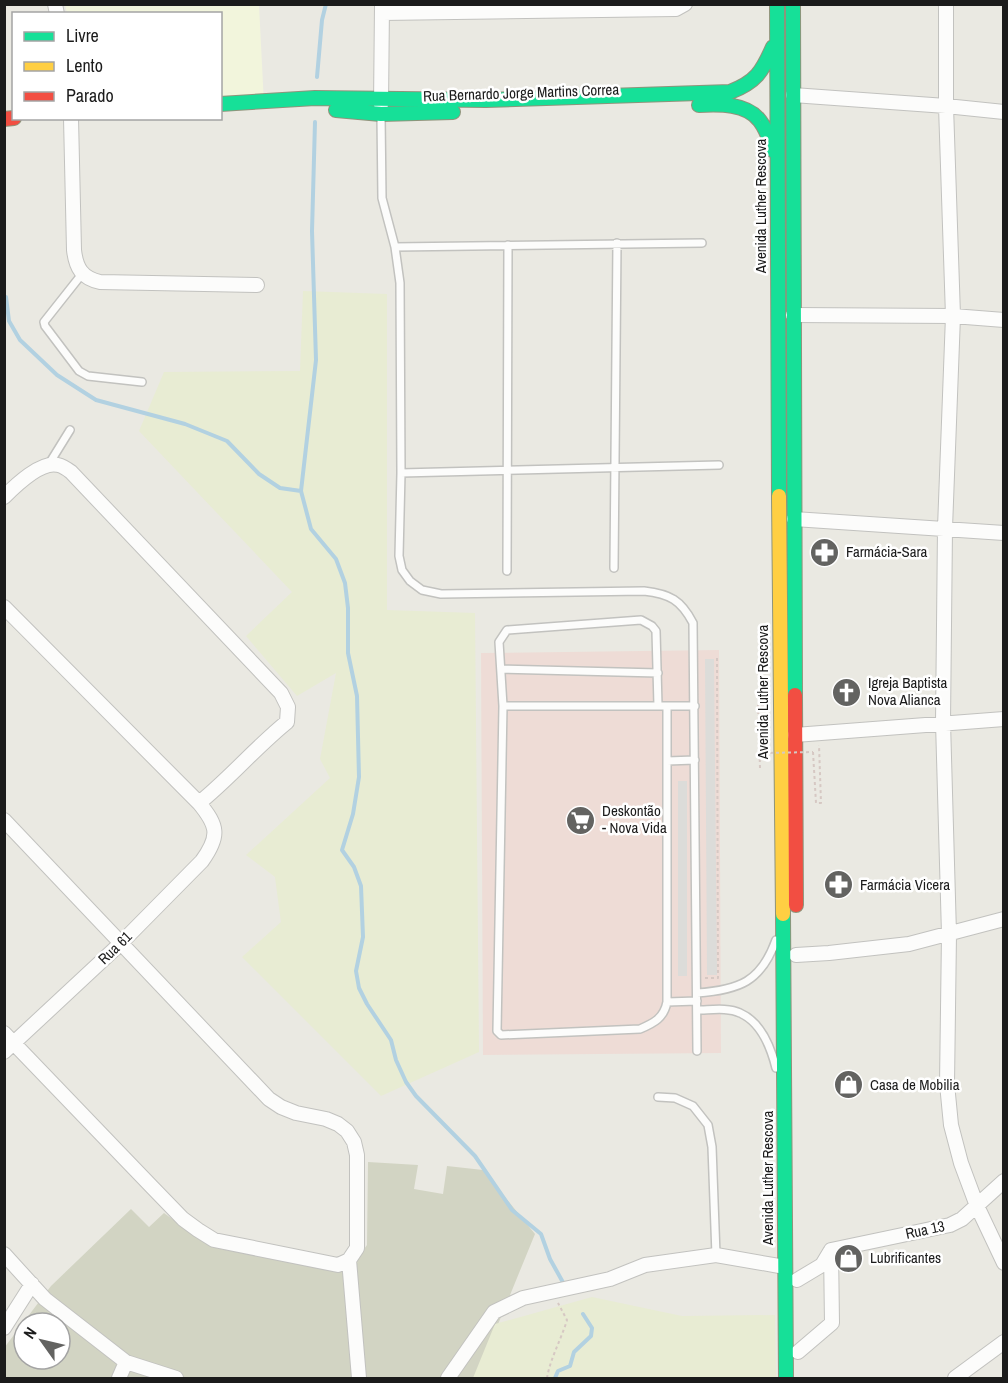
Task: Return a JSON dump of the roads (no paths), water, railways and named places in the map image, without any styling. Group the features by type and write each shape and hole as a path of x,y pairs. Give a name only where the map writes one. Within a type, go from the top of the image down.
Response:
{"main road":[{"name":"Avenida Luther Rescova","path":"777,4 779,732 783,921 786,1378"},
{"name":"Avenida Luther Rescova","path":"793,4 798,1378"},
{"name":"Rua Bernardo Jorge Martins Correa","path":"222,104 315,98 567,98 730,92 750,84 757,78 777,40"},
{"name":"Rua Bernardo Jorge Martins Correa","path":"237,103 381,114 498,112 572,106 729,106 757,116 777,158"}],"street":[{"path":"381,114 382,9 675,9 685,4"},
{"path":"946,4 946,106 953,316 945,528 943,722 949,934 947,1084 950,1114 961,1163 977,1206 1004,1263"},
{"path":"792,95 1004,112"},
{"path":"71,120 74,250 75,261 82,274 88,279 100,282 256,285"},
{"path":"793,315 953,316 1004,320"},
{"path":"4,497 29,475 49,464 59,465 72,472 281,693 288,707 287,722 199,803 4,607"},
{"path":"794,519 1004,533"},
{"path":"795,735 1004,719"},
{"name":"Rua 61","path":"8,1043 121,943 202,861 211,849 215,837 212,819 199,803"},
{"path":"4,820 269,1099 296,1113 338,1124 347,1131 354,1142 357,1169 357,1248 350,1260 359,1378"},
{"path":"796,955 909,944 1004,919"},
{"path":"8,1043 183,1219 198,1230 214,1240 240,1246 338,1265 350,1260"},
{"name":"Rua 13","path":"831,1250 950,1225 962,1219 1004,1181"},
{"path":"797,1280 822,1265 831,1250"},
{"path":"798,1352 832,1323 831,1250"},
{"path":"4,1254 45,1299 126,1362 176,1378"},
{"path":"448,1378 494,1312 523,1298 610,1279 645,1265 716,1255 785,1267"},
{"path":"4,1328 32,1284"},
{"path":"955,1378 1004,1342"},
{"path":"119,1378 126,1362"}],"lane":[{"path":"381,114 382,198 395,247 400,283 399,556 402,570 410,581 422,590 441,594 644,591 660,593 675,599 686,610 693,623 697,1051"},
{"path":"614,568 617,243"},
{"path":"395,247 702,243"},
{"path":"507,571 508,245"},
{"path":"82,274 44,321 45,326 79,372 88,376 142,382"},
{"path":"49,464 70,430"},
{"path":"401,473 719,465"},
{"path":"658,706 656,631 641,620 507,630 499,642 503,706 498,1034 640,1029 660,1018 665,1011 667,1002 667,706"},
{"path":"501,669 658,673"},
{"path":"503,706 695,706"},
{"path":"667,762 695,760"},
{"path":"697,993 737,987 748,980 760,969 771,953 783,921"},
{"path":"667,1002 697,1001"},
{"path":"697,1010 727,1010 740,1013 764,1035 776,1066 784,1112"},
{"path":"658,1097 675,1098 693,1106 708,1125 712,1147 716,1255"}],"waterway":[{"path":"317,77 322,20 326,4"},
{"path":"315,122 312,231 316,360 301,491 311,529 336,559 345,583 348,608 348,653 357,696 359,777 353,814 342,850 354,867 361,886 363,937 356,971 359,988 391,1040 396,1060 406,1082 416,1096 475,1156 512,1210 541,1234 550,1259 565,1286"},
{"path":"6,297 9,321 20,340 57,375 96,400 185,424 227,441 259,474 280,488 301,491"},
{"path":"555,1378 558,1371 570,1366 574,1352 591,1336 592,1328 583,1314"}],"place":[{"name":"Farmácia-Sara","path":"825,552"},
{"name":"Igreja Baptista Nova Alianca","path":"847,692"},
{"name":"Deskontão - Nova Vida","path":"581,820"},
{"name":"Farmácia Vicera","path":"839,885"},
{"name":"Casa de Mobilia","path":"849,1085"},
{"name":"Lubrificantes","path":"849,1258"}]}
